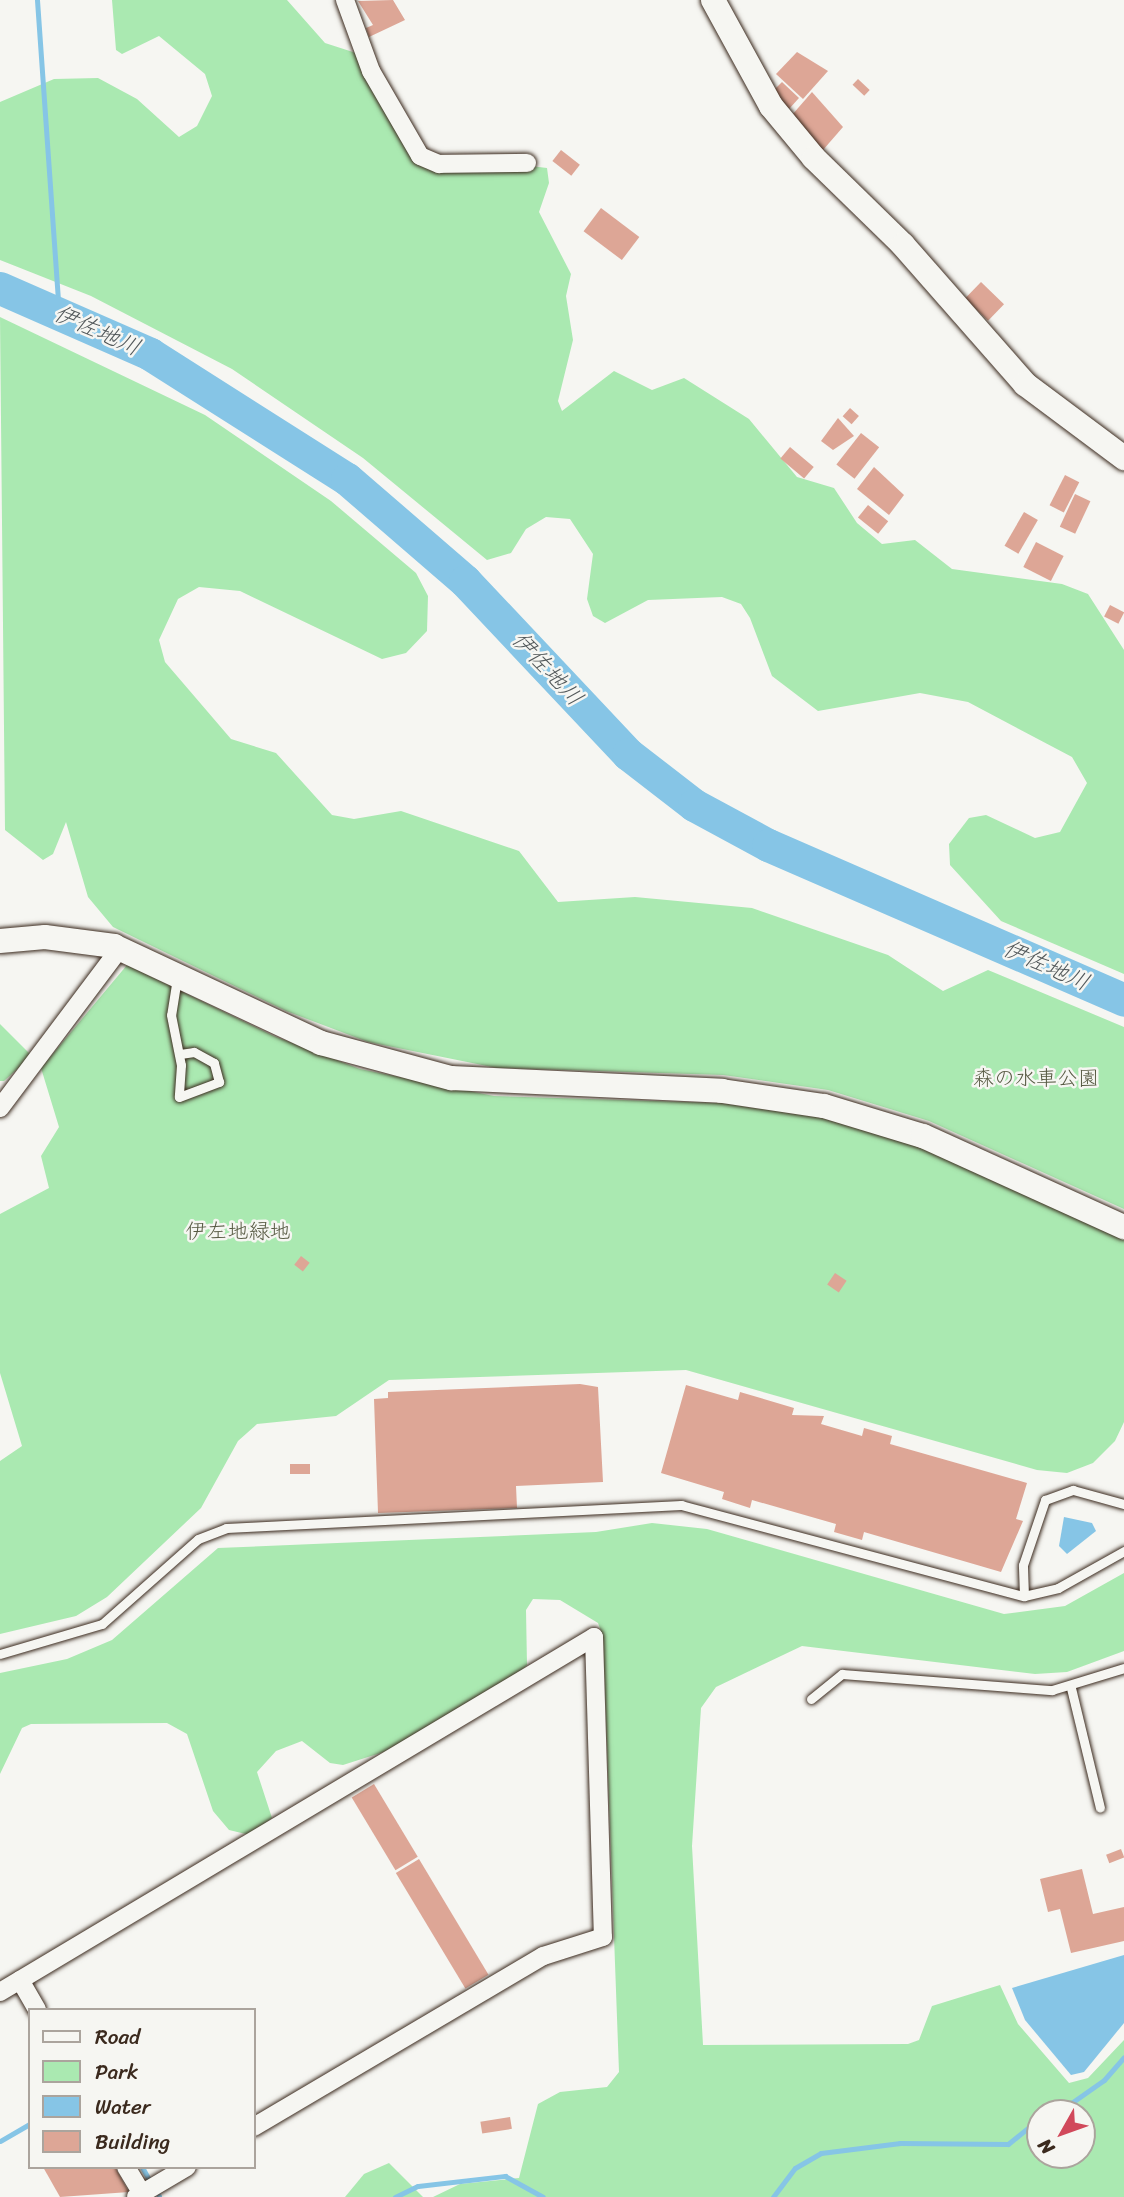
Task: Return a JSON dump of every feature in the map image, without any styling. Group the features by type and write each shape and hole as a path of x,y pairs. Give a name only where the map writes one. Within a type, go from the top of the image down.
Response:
{"street":[{"path":"345,0 377,82 420,156 439,164 527,163"},
{"path":"713,0 771,106 814,159 904,244 1025,384 1124,458"},
{"path":"0,941 45,937 120,948 179,972 279,1026 407,1069 495,1084 773,1097 874,1119 1124,1227"},
{"path":"0,1108 120,948"},
{"path":"0,1992 594,1637 603,1937 543,1956 256,2126"},
{"path":"20,1980 36,2008"},
{"path":"127,2169 140,2196 184,2169"}],"lane":[{"path":"179,972 171,1015 180,1054 179,1097 219,1082 214,1063 194,1052 180,1054"},
{"path":"1024,1596 1025,1557 1045,1500 1073,1490 1124,1504"},
{"path":"0,1654 102,1624 198,1539 226,1528 681,1505 1024,1596 1058,1588 1124,1552"},
{"path":"811,1699 842,1674 862,1672 1071,1688 1124,1668"},
{"path":"1071,1688 1100,1808"}],"green space":[{"path":"112,0 287,0 325,43 356,53 409,151 547,168 549,183 539,212 571,274 566,296 573,340 558,401 562,411 614,371 652,390 684,378 749,419 797,477 834,488 857,523 882,544 915,540 952,569 1062,584 1088,594 1124,650 1124,974 1001,921 950,865 949,844 969,818 986,815 1035,838 1060,832 1087,783 1072,757 968,702 920,693 818,711 772,676 750,618 741,604 722,597 648,600 605,623 593,616 587,599 593,554 570,519 546,517 526,529 511,553 487,560 363,458 232,369 91,296 0,260 0,102 54,79 98,78 137,99 179,137 197,126 212,96 205,74 159,36 122,54 116,50"},
{"name":"森の水車公園","path":"0,317 205,415 331,501 416,573 428,596 427,631 406,653 382,659 240,591 199,587 178,599 159,640 165,662 231,739 276,753 332,815 354,819 401,811 519,851 558,902 635,897 752,908 888,955 943,991 988,970 1124,1027 1124,1209 929,1121 828,1090 723,1075 497,1068 368,1042 286,1011 113,927 88,897 66,822 53,854 43,860 5,830"},
{"name":"伊左地緑地","path":"127,965 274,1036 360,1069 494,1096 721,1103 822,1118 919,1147 1124,1240 1124,1422 1115,1441 1093,1463 1067,1473 1037,1470 686,1370 389,1380 336,1416 257,1424 238,1441 201,1508 107,1597 76,1616 0,1634 0,1461 22,1446 0,1373 0,1214 49,1188 41,1156 59,1127 41,1068"},
{"path":"0,1024 32,1056 4,1081 0,1081"},
{"path":"652,1523 707,1529 1004,1614 1065,1606 1124,1573 1124,1651 1067,1672 1035,1674 802,1646 716,1687 701,1708 692,1846 703,2045 908,2044 919,2040 932,2006 1000,1985 1018,2024 1069,2083 1088,2078 1124,2040 1124,2197 433,2197 460,2184 519,2178 538,2104 560,2092 607,2087 619,2072 603,1637 598,1623 560,1600 533,1599 526,1610 527,1665 517,1675 393,1749 343,1765 330,1763 302,1741 276,1751 257,1772 272,1818 250,1835 229,1830 213,1811 187,1734 167,1723 31,1724 22,1728 0,1774 0,1673 67,1659 112,1640 218,1548 596,1532"},
{"path":"389,2163 423,2197 345,2197 364,2174"}],"water":[{"path":"1064,1517 1092,1523 1096,1531 1067,1554 1059,1546"},
{"path":"1124,1955 1124,2023 1084,2072 1071,2075 1025,2020 1012,1988"}],"building":[{"path":"393,0 405,20 369,37 366,28 373,25 358,1"},
{"path":"797,52 828,71 803,99 776,74"},
{"path":"858,79 870,90 864,96 853,85"},
{"path":"782,82 799,98 789,109 773,91"},
{"path":"812,92 843,127 823,150 792,115"},
{"path":"561,150 580,165 571,176 552,161"},
{"path":"601,208 639,237 622,260 584,231"},
{"path":"981,282 1004,304 988,321 965,299"},
{"path":"850,408 859,416 852,424 843,416"},
{"path":"838,418 854,436 833,450 821,441"},
{"path":"861,433 879,447 854,479 836,465"},
{"path":"790,447 814,467 804,478 780,458"},
{"path":"874,467 904,495 889,515 857,489"},
{"path":"1065,475 1079,482 1064,513 1050,505"},
{"path":"1075,494 1090,501 1075,534 1060,527"},
{"path":"868,505 888,521 878,534 858,517"},
{"path":"1024,512 1038,520 1018,554 1005,546"},
{"path":"1036,542 1064,556 1051,581 1023,567"},
{"path":"1110,605 1124,612 1118,624 1104,617"},
{"path":"301,1256 310,1263 303,1271 294,1265"},
{"path":"835,1273 847,1281 839,1292 827,1285"},
{"path":"580,1384 598,1387 603,1482 516,1486 517,1508 378,1513 374,1399 388,1398 388,1392"},
{"path":"686,1385 738,1400 740,1392 794,1408 792,1415 824,1416 821,1424 862,1436 864,1428 892,1436 890,1444 1027,1483 1016,1519 1023,1521 1001,1572 864,1532 862,1540 834,1532 836,1524 752,1500 750,1508 722,1499 724,1492 661,1473"},
{"path":"290,1464 310,1464 310,1474 290,1474"},
{"path":"374,1784 418,1857 395,1870 352,1797"},
{"path":"1121,1849 1124,1857 1109,1863 1106,1855"},
{"path":"419,1859 489,1975 465,1989 396,1873"},
{"path":"1082,1869 1093,1914 1124,1907 1124,1941 1071,1953 1060,1909 1048,1912 1040,1879"},
{"path":"510,2117 512,2129 482,2134 480,2122"},
{"path":"44,2169 116,2169 129,2192 60,2197"}],"waterway":[{"path":"37,0 59,312"},
{"name":"伊佐地川","path":"0,288 150,354 347,479 465,581 628,754 694,805 768,845 1124,1000"},
{"path":"1077,2099 1104,2080 1124,2057"},
{"path":"0,2141 28,2125"},
{"path":"773,2197 795,2168 821,2153 900,2143 1008,2144 1026,2129"},
{"path":"143,2169 148,2178"},
{"path":"395,2197 418,2186 505,2176 543,2197"}]}
